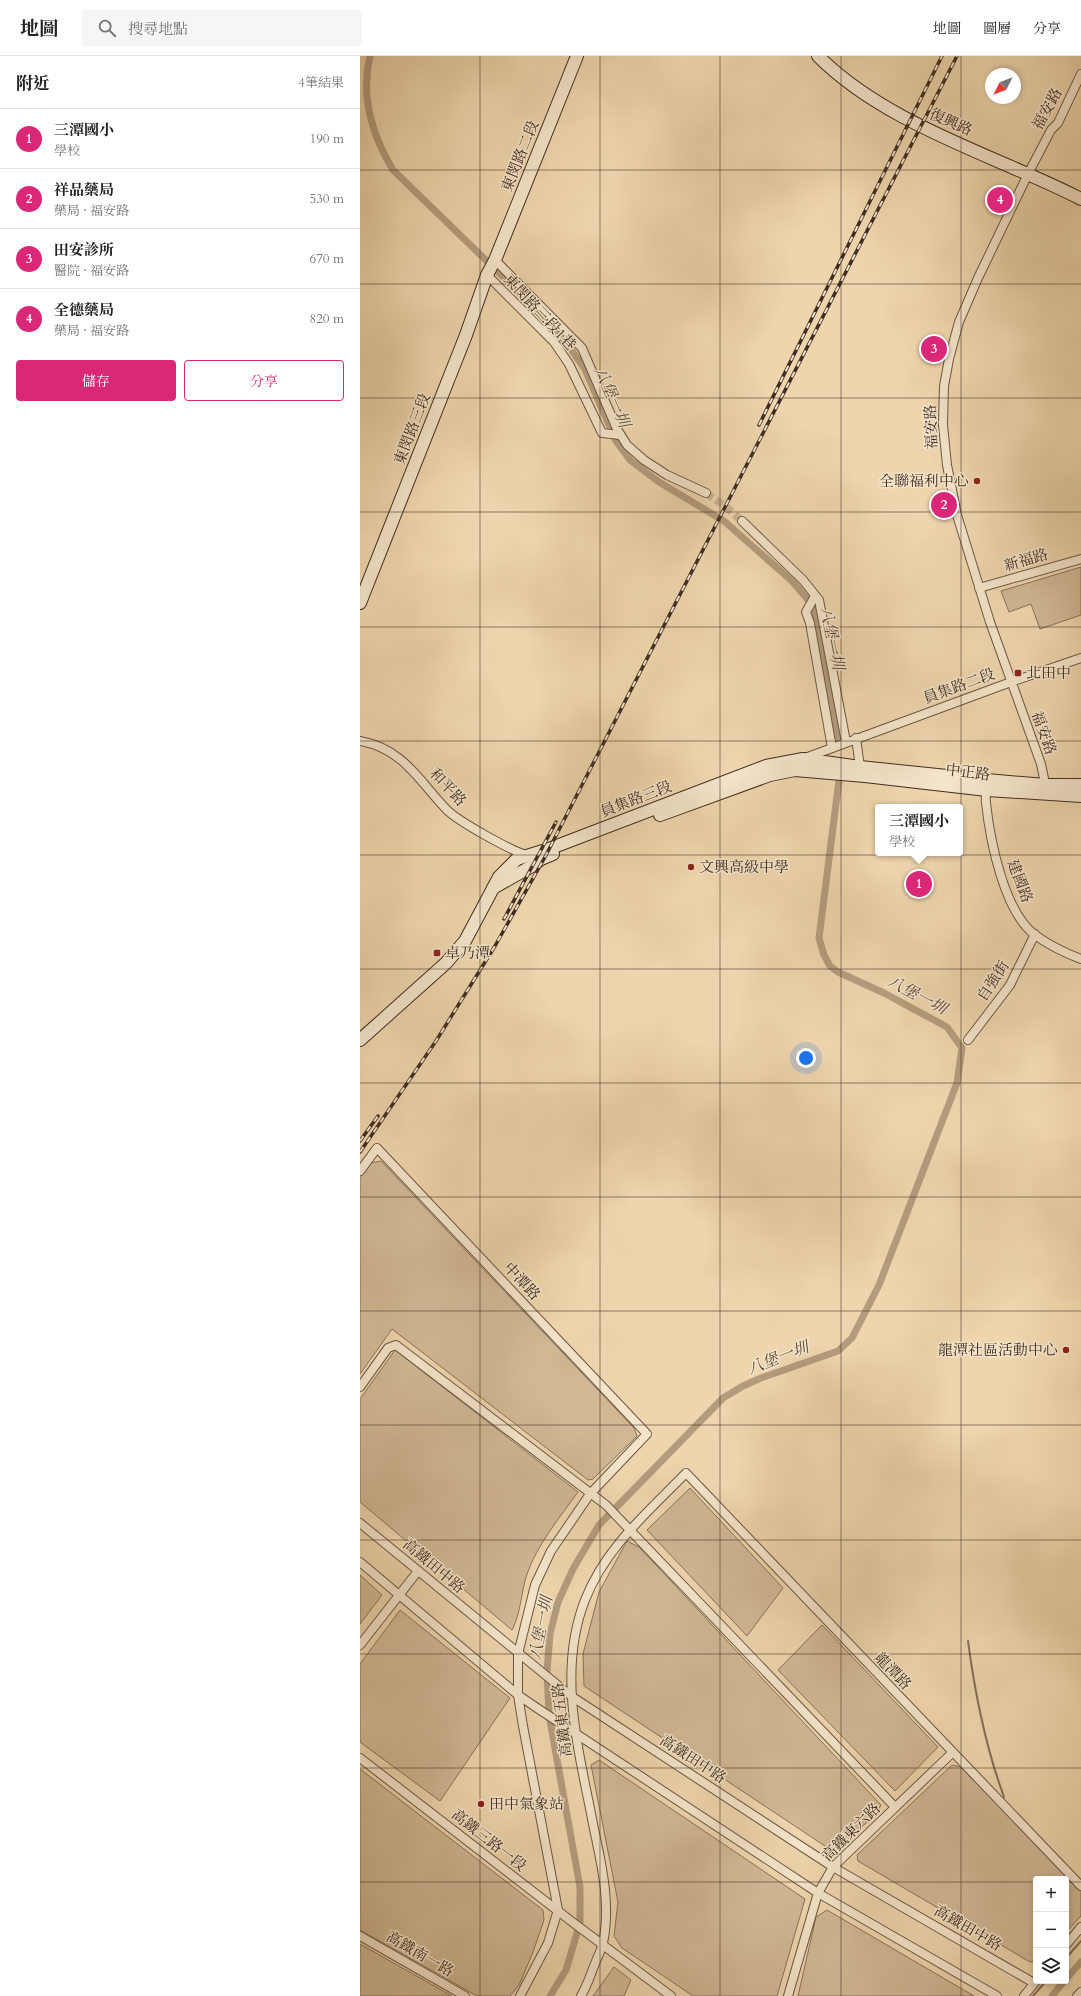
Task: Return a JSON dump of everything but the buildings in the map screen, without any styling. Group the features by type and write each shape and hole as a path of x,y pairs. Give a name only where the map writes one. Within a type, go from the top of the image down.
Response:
{"street":[{"name":"東閔路二段","path":"492,268 577,56"},
{"name":"復興路","path":"818,56 882,106 1081,199"},
{"name":"福安路","path":"1046,790 1041,764 979,588 949,481 943,425 944,386 949,359 967,303 1028,174 1051,130 1058,124 1081,74"},
{"name":"東閔路三段1巷","path":"492,268 554,342 569,364 602,433 620,435"},
{"path":"492,268 582,348 620,435 627,445 644,460 667,475 706,493"},
{"name":"東閔路三段","path":"360,603 492,268"},
{"path":"742,521 803,580 819,600 830,651 846,742"},
{"name":"新福路","path":"979,588 1081,559"},
{"path":"770,775 803,759 832,748 810,623 806,612 815,596"},
{"name":"員集路二段","path":"832,748 856,738 1081,658"},
{"path":"855,770 856,738"},
{"name":"和平路","path":"360,741 370,743 394,754 411,767 448,811 471,827 526,856 543,858"},
{"path":"803,759 831,768"},
{"name":"員集路三段","path":"360,1040 446,963 465,941 499,877 517,859 546,850 766,766 803,759"},
{"path":"770,775 795,770 831,768"},
{"name":"中正路","path":"831,768 1046,790 1081,796"},
{"name":"員集路三段","path":"493,888 532,866 543,858 770,775"},
{"name":"建國路","path":"986,785 986,802 999,869 1011,900 1021,920 1035,934 1062,951 1081,960"},
{"name":"中正路","path":"1046,790 1081,785"},
{"name":"自強街","path":"968,1040 1010,985 1035,934"},
{"name":"中潭路","path":"360,1171 376,1148 647,1434 590,1494"},
{"path":"360,1387 388,1348 396,1345 606,1505 895,1807"},
{"name":"高鐵東五路","path":"581,1996 586,1988 602,1943 606,1910 605,1884 576,1735 571,1696 571,1653 584,1600 599,1571 616,1544 686,1473"},
{"name":"龍潭路","path":"686,1473 952,1753 1081,1886"},
{"path":"520,1996 548,1943 558,1910 518,1695 518,1654 535,1585 551,1551 590,1494"},
{"name":"高鐵田中路","path":"360,1523 571,1696 833,1867 1033,1981"},
{"path":"360,1562 518,1695 576,1735 818,1893 997,1996"},
{"path":"360,1645 418,1570"},
{"name":"高鐵東六路","path":"788,1996 818,1893 833,1867 952,1753"},
{"name":"高鐵三路一段","path":"360,1758 671,1996"},
{"path":"1069,1941 1081,1927"},
{"name":"高鐵南一路","path":"360,1936 465,1996"},
{"path":"1024,1996 1033,1984"},
{"path":"1077,1996 1081,1992"}],"shaded area":[{"path":"1081,567 1081,615 1040,629 1031,604 1009,612 1001,591"},
{"path":"381,1161 634,1428 637,1436 593,1479 588,1480 392,1329 360,1374 360,1178 371,1163"},
{"path":"395,1350 578,1492 550,1532 531,1563 525,1581 517,1617 512,1630 360,1502 360,1399"},
{"path":"690,1488 783,1588 747,1636 647,1530"},
{"path":"627,1541 639,1547 881,1805 876,1814 834,1852 584,1686 583,1654 599,1592"},
{"path":"360,1575 382,1595 360,1624"},
{"path":"400,1610 510,1698 440,1801 360,1742 360,1664"},
{"path":"822,1625 938,1747 895,1791 778,1670"},
{"path":"599,1760 805,1899 777,1996 693,1996 622,1948 614,1936 618,1902 591,1765"},
{"path":"952,1765 961,1767 1067,1876 1033,1876 1033,1962 1030,1962 858,1861 857,1855"},
{"path":"360,1769 543,1910 544,1920 533,1952 519,1985 510,1996 477,1996 360,1930"},
{"path":"1069,1878 1081,1890 1081,1916 1069,1929"},
{"path":"827,1910 974,1996 798,1996 816,1917"},
{"path":"360,1944 452,1996 360,1996"},
{"path":"614,1967 631,1980 624,1996 593,1996"}],"waterway":[{"name":"八堡一圳","path":"370,56 367,71 367,101 379,143 393,170 528,301 568,345 585,369 616,441 630,460 659,482 724,521 792,581 814,607 837,737"},
{"name":"八堡一圳","path":"550,1996 566,1970 580,1923 580,1887 549,1715 547,1671 550,1634 558,1602 573,1569 599,1525 723,1398 743,1386 761,1378 838,1351 852,1338 879,1285 957,1083 962,1048 947,1027 884,993 838,972 830,966 824,955 819,938 839,780"},
{"path":"968,1641 982,1720 1004,1797"},
{"path":"1069,1955 1081,1941"},
{"path":"1069,1976 1081,1962"},
{"path":"1033,1996 1043,1984"},
{"path":"1052,1996 1062,1984"}],"tunnel":[{"path":"706,493 725,506 742,521"}],"railway":[{"path":"759,425 942,56"},
{"path":"360,1152 436,1041 495,946 545,857 957,56"},
{"path":"504,919 556,822"},
{"path":"360,1141 378,1116"}],"place":[{"name":"全德藥局","path":"1000,200"},
{"name":"田安診所","path":"934,349"},
{"name":"全聯福利中心","path":"977,481"},
{"name":"祥品藥局","path":"944,505"},
{"name":"北田中","path":"1018,673"},
{"name":"文興高級中學","path":"691,867"},
{"name":"三潭國小","path":"919,884"},
{"name":"卓乃潭","path":"437,953"},
{"name":"龍潭社區活動中心","path":"1066,1350"},
{"name":"田中氣象站","path":"481,1804"}]}
